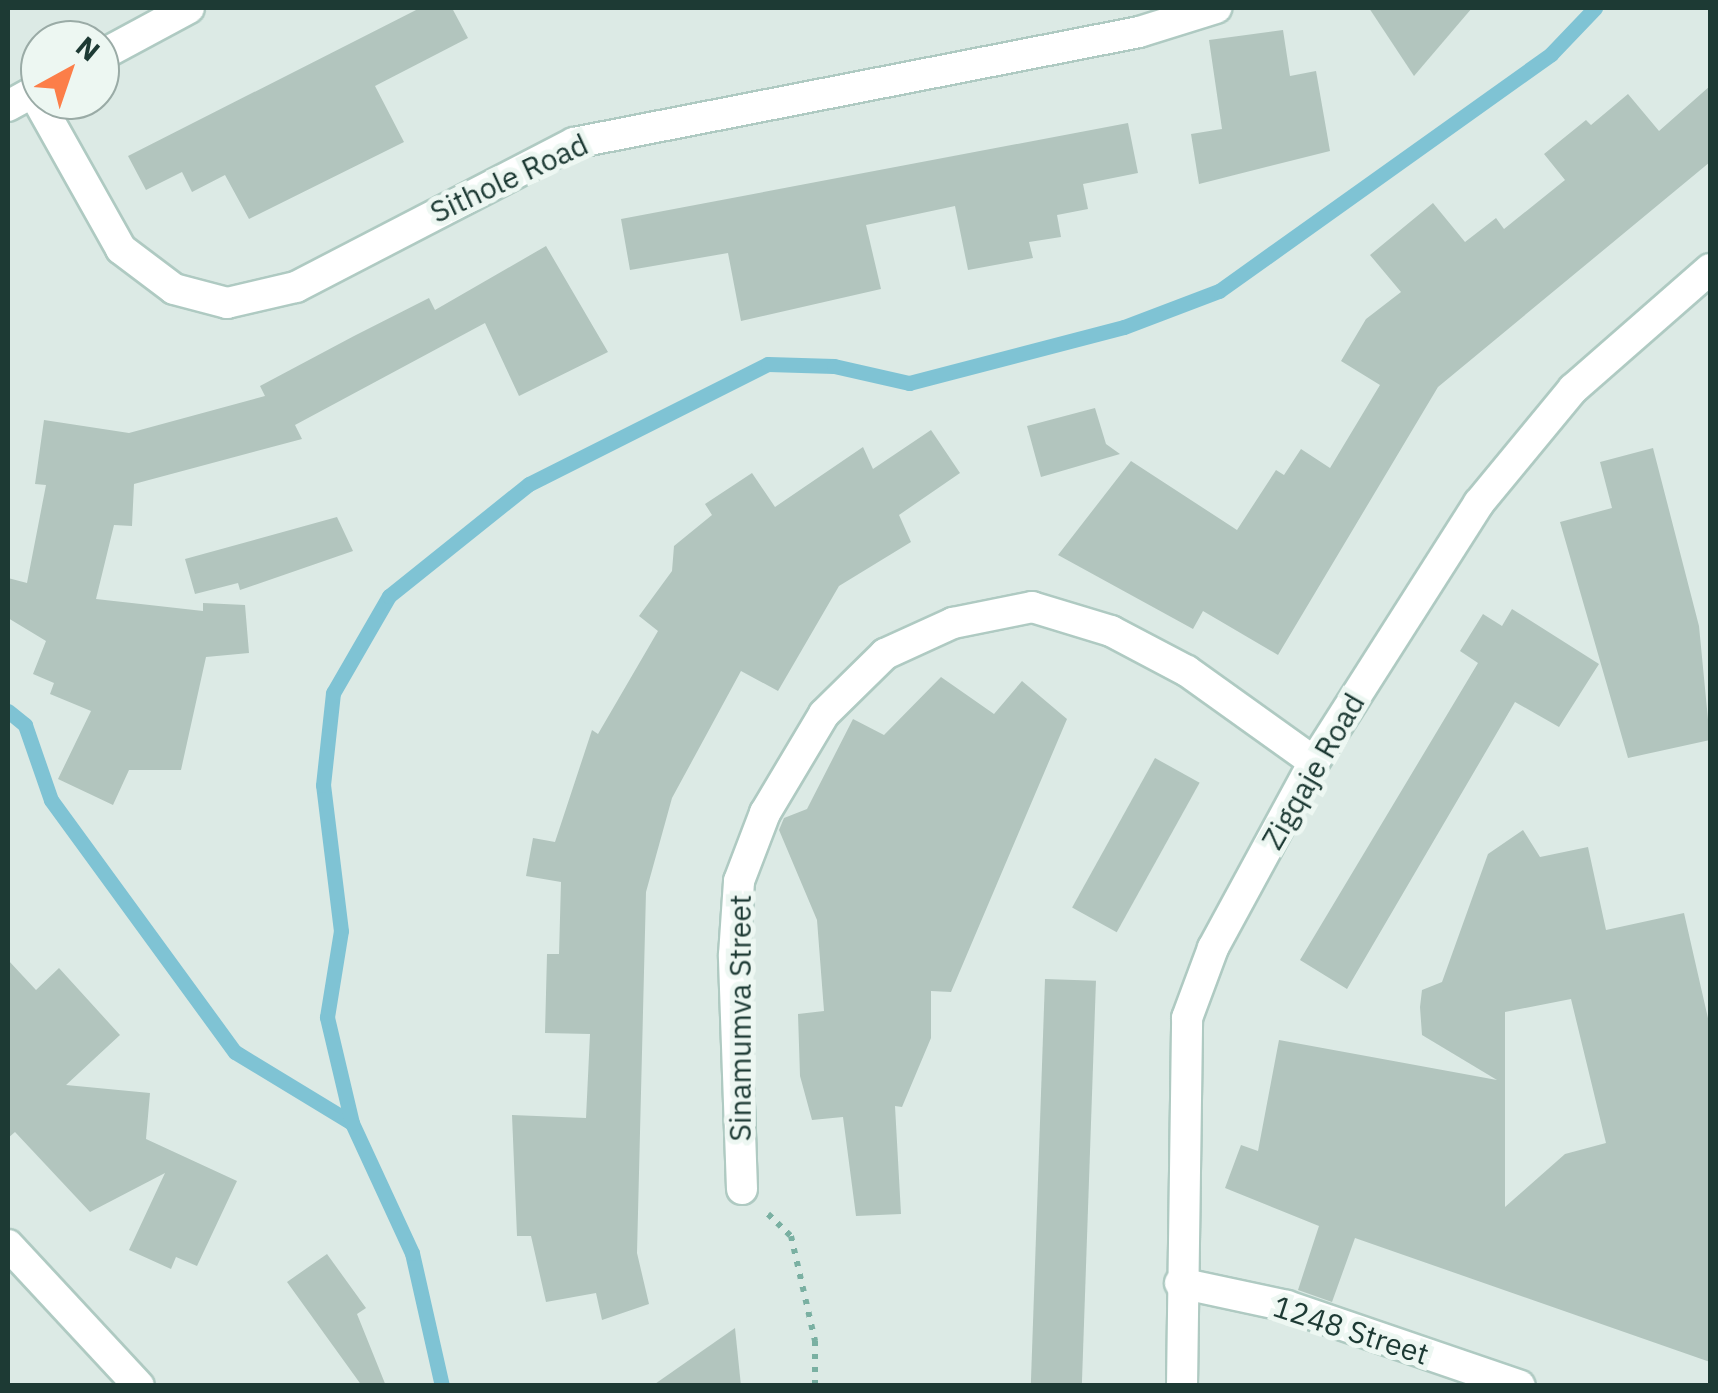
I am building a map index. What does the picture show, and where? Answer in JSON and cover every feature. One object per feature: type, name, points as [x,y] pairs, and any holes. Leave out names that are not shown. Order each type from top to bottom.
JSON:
[{"type":"street","points":[[120,45],[189,8]]},
{"type":"street","name":"Sithole Road","points":[[42,120],[122,250],[174,289],[228,303],[296,288],[574,143],[1140,32],[1216,8]]},
{"type":"street","points":[[1707,272],[1710,306]]},
{"type":"street","name":"Zigqaje Road","points":[[1182,1386],[1180,1284],[1186,1018],[1213,948],[1314,762],[1530,434],[1707,272]]},
{"type":"street","name":"Sinamumva Street","points":[[742,1189],[734,955],[740,882],[764,812],[824,714],[885,654],[953,622],[1032,607],[1111,631],[1187,671],[1314,762]]},
{"type":"street","points":[[8,1245],[140,1386]]},
{"type":"street","name":"1248 Street","points":[[1180,1284],[1287,1306],[1520,1386]]},
{"type":"path","points":[[742,1189],[790,1236],[814,1341],[815,1386]]},
{"type":"building","points":[[420,8],[452,8],[468,38],[375,86],[404,142],[249,219],[225,175],[192,192],[182,172],[146,190],[128,156]]},
{"type":"building","points":[[1369,8],[1472,8],[1414,76]]},
{"type":"building","points":[[1283,30],[1290,76],[1316,71],[1330,151],[1199,184],[1191,134],[1222,129],[1209,40]]},
{"type":"building","points":[[1710,86],[1710,162],[1438,387],[1278,655],[1203,611],[1193,629],[1058,555],[1131,461],[1237,530],[1276,470],[1284,475],[1301,449],[1330,468],[1380,385],[1341,361],[1366,319],[1401,292],[1370,255],[1433,203],[1465,242],[1496,218],[1504,229],[1565,180],[1544,154],[1586,120],[1591,125],[1628,94],[1659,131]]},
{"type":"building","points":[[1128,123],[1138,173],[1083,184],[1088,209],[1057,215],[1061,237],[1029,242],[1033,258],[968,270],[955,206],[866,225],[881,289],[741,321],[728,253],[630,270],[621,219]]},
{"type":"building","points":[[546,246],[608,352],[519,396],[485,323],[295,425],[302,439],[134,484],[132,526],[114,525],[96,599],[203,611],[203,603],[245,605],[249,653],[206,657],[181,770],[129,770],[113,805],[58,779],[91,711],[50,694],[54,683],[33,674],[46,641],[8,618],[8,578],[27,583],[46,485],[35,484],[44,420],[129,433],[265,396],[260,386],[429,298],[435,310]]},
{"type":"building","points":[[1095,408],[1106,444],[1120,454],[1041,477],[1027,426]]},
{"type":"building","points":[[931,430],[960,473],[899,515],[911,542],[839,586],[778,691],[741,671],[672,798],[646,892],[637,1253],[649,1304],[602,1320],[596,1293],[546,1302],[531,1236],[517,1236],[512,1115],[586,1118],[590,1034],[545,1033],[547,954],[559,954],[561,882],[526,876],[533,838],[555,842],[592,730],[598,734],[658,631],[639,616],[672,571],[674,546],[712,515],[705,504],[752,473],[775,507],[863,447],[873,469]]},
{"type":"building","points":[[1653,448],[1699,626],[1710,740],[1628,758],[1560,522],[1612,508],[1600,462]]},
{"type":"building","points":[[337,517],[353,551],[240,590],[238,583],[195,594],[185,559]]},
{"type":"building","points":[[1512,609],[1599,664],[1559,727],[1515,702],[1347,989],[1300,960],[1478,663],[1460,651],[1483,614],[1502,626]]},
{"type":"building","points":[[941,677],[994,714],[1022,681],[1067,719],[951,992],[931,991],[931,1038],[902,1107],[895,1106],[901,1214],[856,1216],[843,1117],[812,1120],[800,1076],[798,1014],[824,1011],[817,920],[779,830],[784,818],[807,809],[853,719],[884,735]]},
{"type":"building","points":[[1155,758],[1200,783],[1117,932],[1072,908]]},
{"type":"building","points":[[1523,830],[1540,857],[1588,847],[1606,930],[1684,913],[1710,1027],[1710,1362],[1355,1238],[1332,1302],[1298,1290],[1319,1226],[1225,1188],[1241,1145],[1258,1151],[1279,1040],[1497,1080],[1422,1035],[1420,1007],[1422,990],[1442,982],[1488,854]],"holes":[[[1571,999],[1606,1143],[1565,1154],[1505,1207],[1505,1012]]]},
{"type":"building","points":[[8,960],[36,990],[59,968],[120,1035],[66,1085],[150,1093],[146,1139],[237,1181],[197,1266],[176,1257],[171,1269],[129,1250],[165,1173],[90,1212],[15,1132],[8,1138]]},
{"type":"building","points":[[1045,979],[1096,981],[1082,1386],[1031,1386]]},
{"type":"building","points":[[327,1254],[366,1308],[357,1314],[386,1386],[362,1386],[287,1282]]},
{"type":"building","points":[[735,1328],[741,1386],[652,1386]]},
{"type":"waterway","points":[[442,1386],[412,1253],[352,1123],[327,1017],[341,931],[323,785],[333,693],[389,596],[529,484],[768,364],[834,366],[909,383],[1124,327],[1219,291],[1551,54],[1595,8]]},
{"type":"waterway","points":[[8,711],[25,725],[51,800],[235,1052],[352,1123]]}]
